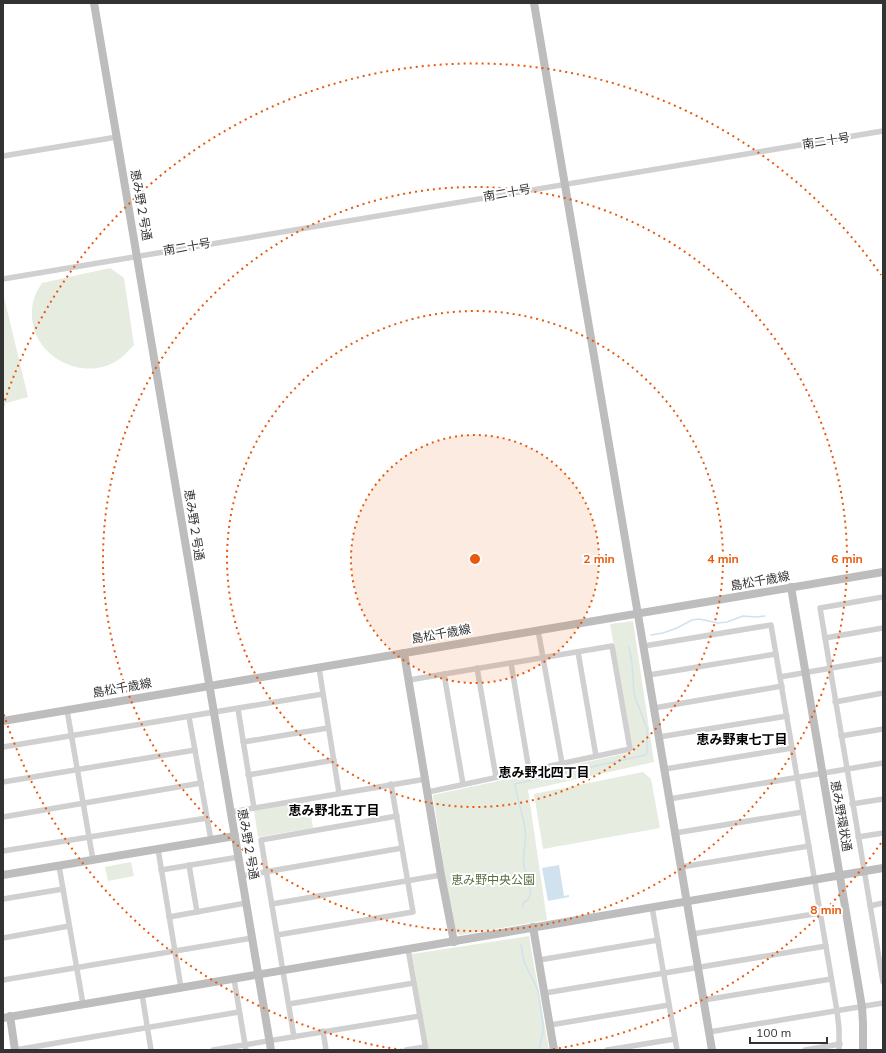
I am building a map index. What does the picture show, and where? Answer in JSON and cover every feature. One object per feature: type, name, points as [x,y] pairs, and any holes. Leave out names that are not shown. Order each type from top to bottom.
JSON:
[{"type":"street","name":"恵み野２号通","points":[[94,3],[113,137],[239,857],[271,1050]]},
{"type":"street","points":[[534,3],[712,1050]]},
{"type":"street","name":"南二十号","points":[[3,279],[883,131]]},
{"type":"street","points":[[3,156],[113,137]]},
{"type":"street","name":"島松千歳線","points":[[3,721],[883,572]]},
{"type":"street","name":"恵み野環状通","points":[[791,587],[862,1007],[863,1050]]},
{"type":"street","points":[[883,597],[820,608],[870,906],[880,947],[883,982]]},
{"type":"street","points":[[644,646],[771,625],[832,979],[839,1028],[839,1047],[805,1050]]},
{"type":"street","points":[[825,638],[883,628]]},
{"type":"street","points":[[538,630],[562,763]]},
{"type":"street","points":[[409,680],[612,646],[630,749],[428,792]]},
{"type":"street","points":[[578,652],[596,756]]},
{"type":"street","points":[[404,653],[441,875],[454,942]]},
{"type":"street","points":[[648,676],[776,654]]},
{"type":"street","points":[[780,676],[883,659]]},
{"type":"street","points":[[511,663],[529,770]]},
{"type":"street","points":[[319,668],[339,793]]},
{"type":"street","points":[[477,668],[496,777]]},
{"type":"street","points":[[444,674],[463,784]]},
{"type":"street","points":[[654,708],[782,686]]},
{"type":"street","points":[[3,748],[323,694]]},
{"type":"street","points":[[835,702],[883,694]]},
{"type":"street","points":[[238,709],[254,808]]},
{"type":"street","points":[[67,710],[93,860]]},
{"type":"street","points":[[659,737],[787,716]]},
{"type":"street","points":[[189,717],[211,840]]},
{"type":"street","points":[[243,742],[328,728]]},
{"type":"street","points":[[841,736],[883,729]]},
{"type":"street","points":[[665,770],[792,748]]},
{"type":"street","points":[[3,782],[195,750]]},
{"type":"street","points":[[248,775],[334,760]]},
{"type":"street","points":[[669,799],[883,763]]},
{"type":"street","points":[[231,812],[426,779]]},
{"type":"street","points":[[3,817],[200,783]]},
{"type":"street","points":[[277,936],[413,912],[391,784]]},
{"type":"street","points":[[852,804],[883,799]]},
{"type":"street","points":[[675,833],[803,812]]},
{"type":"street","points":[[294,1037],[261,840],[396,816]]},
{"type":"street","points":[[3,852],[207,818]]},
{"type":"street","points":[[858,837],[883,833]]},
{"type":"street","points":[[3,875],[235,836]]},
{"type":"street","points":[[681,867],[809,846]]},
{"type":"street","points":[[158,848],[181,988]]},
{"type":"street","points":[[242,876],[402,848]]},
{"type":"street","points":[[161,870],[239,857]]},
{"type":"street","points":[[189,865],[197,912]]},
{"type":"street","points":[[59,866],[83,1004]]},
{"type":"street","points":[[239,1012],[15,1050],[6,1017],[883,868]]},
{"type":"street","points":[[272,904],[441,875]]},
{"type":"street","points":[[3,899],[63,889]]},
{"type":"street","points":[[169,917],[246,903]]},
{"type":"street","points":[[870,906],[883,904]]},
{"type":"street","points":[[652,907],[677,1050]]},
{"type":"street","points":[[692,934],[820,913]]},
{"type":"street","points":[[3,938],[69,926]]},
{"type":"street","points":[[533,927],[554,1050]]},
{"type":"street","points":[[3,980],[252,938]]},
{"type":"street","points":[[539,960],[658,940]]},
{"type":"street","points":[[545,993],[697,966],[826,946]]},
{"type":"street","points":[[406,1050],[425,1048],[408,949]]},
{"type":"street","points":[[234,979],[246,1047]]},
{"type":"street","points":[[704,1000],[832,979]]},
{"type":"street","points":[[289,1004],[414,983]]},
{"type":"street","points":[[142,994],[151,1050]]},
{"type":"street","points":[[709,1032],[883,1003]]},
{"type":"street","points":[[550,1025],[668,1005]]},
{"type":"street","points":[[213,1050],[246,1047],[270,1040],[420,1016]]},
{"type":"street","points":[[323,1032],[326,1050]]},
{"type":"street","points":[[608,1050],[675,1039]]},
{"type":"green space","points":[[110,268],[124,278],[134,345],[113,363],[99,368],[71,366],[58,360],[47,351],[39,340],[33,327],[32,308],[38,290],[42,283]]},
{"type":"green space","points":[[3,297],[28,397],[3,404]]},
{"type":"green space","name":"恵み野中央公園","points":[[633,621],[654,762],[528,790],[547,920],[460,935],[453,929],[433,795],[633,752],[610,624]]},
{"type":"green space","points":[[643,772],[651,779],[660,828],[543,849],[534,794]]},
{"type":"green space","points":[[309,802],[313,828],[258,837],[254,811]]},
{"type":"green space","points":[[131,862],[134,876],[108,881],[105,867]]},
{"type":"green space","points":[[529,936],[549,1050],[428,1050],[412,954]]},
{"type":"water","points":[[559,865],[564,896],[569,895],[569,897],[548,901],[542,868]]},
{"type":"waterway","points":[[651,635],[677,628],[692,620],[699,619],[718,623],[727,622],[743,616],[765,616]]},
{"type":"waterway","points":[[523,906],[523,903],[530,896],[530,886],[524,866],[525,829],[515,784],[645,755],[647,753],[647,729],[634,694],[632,663],[629,647]]},
{"type":"waterway","points":[[521,945],[524,962],[538,990],[543,1025],[539,1050]]},
{"type":"district","name":"恵み野東七丁目","points":[[742,739]]},
{"type":"district","name":"恵み野北四丁目","points":[[544,772]]},
{"type":"district","name":"恵み野北五丁目","points":[[334,810]]}]
